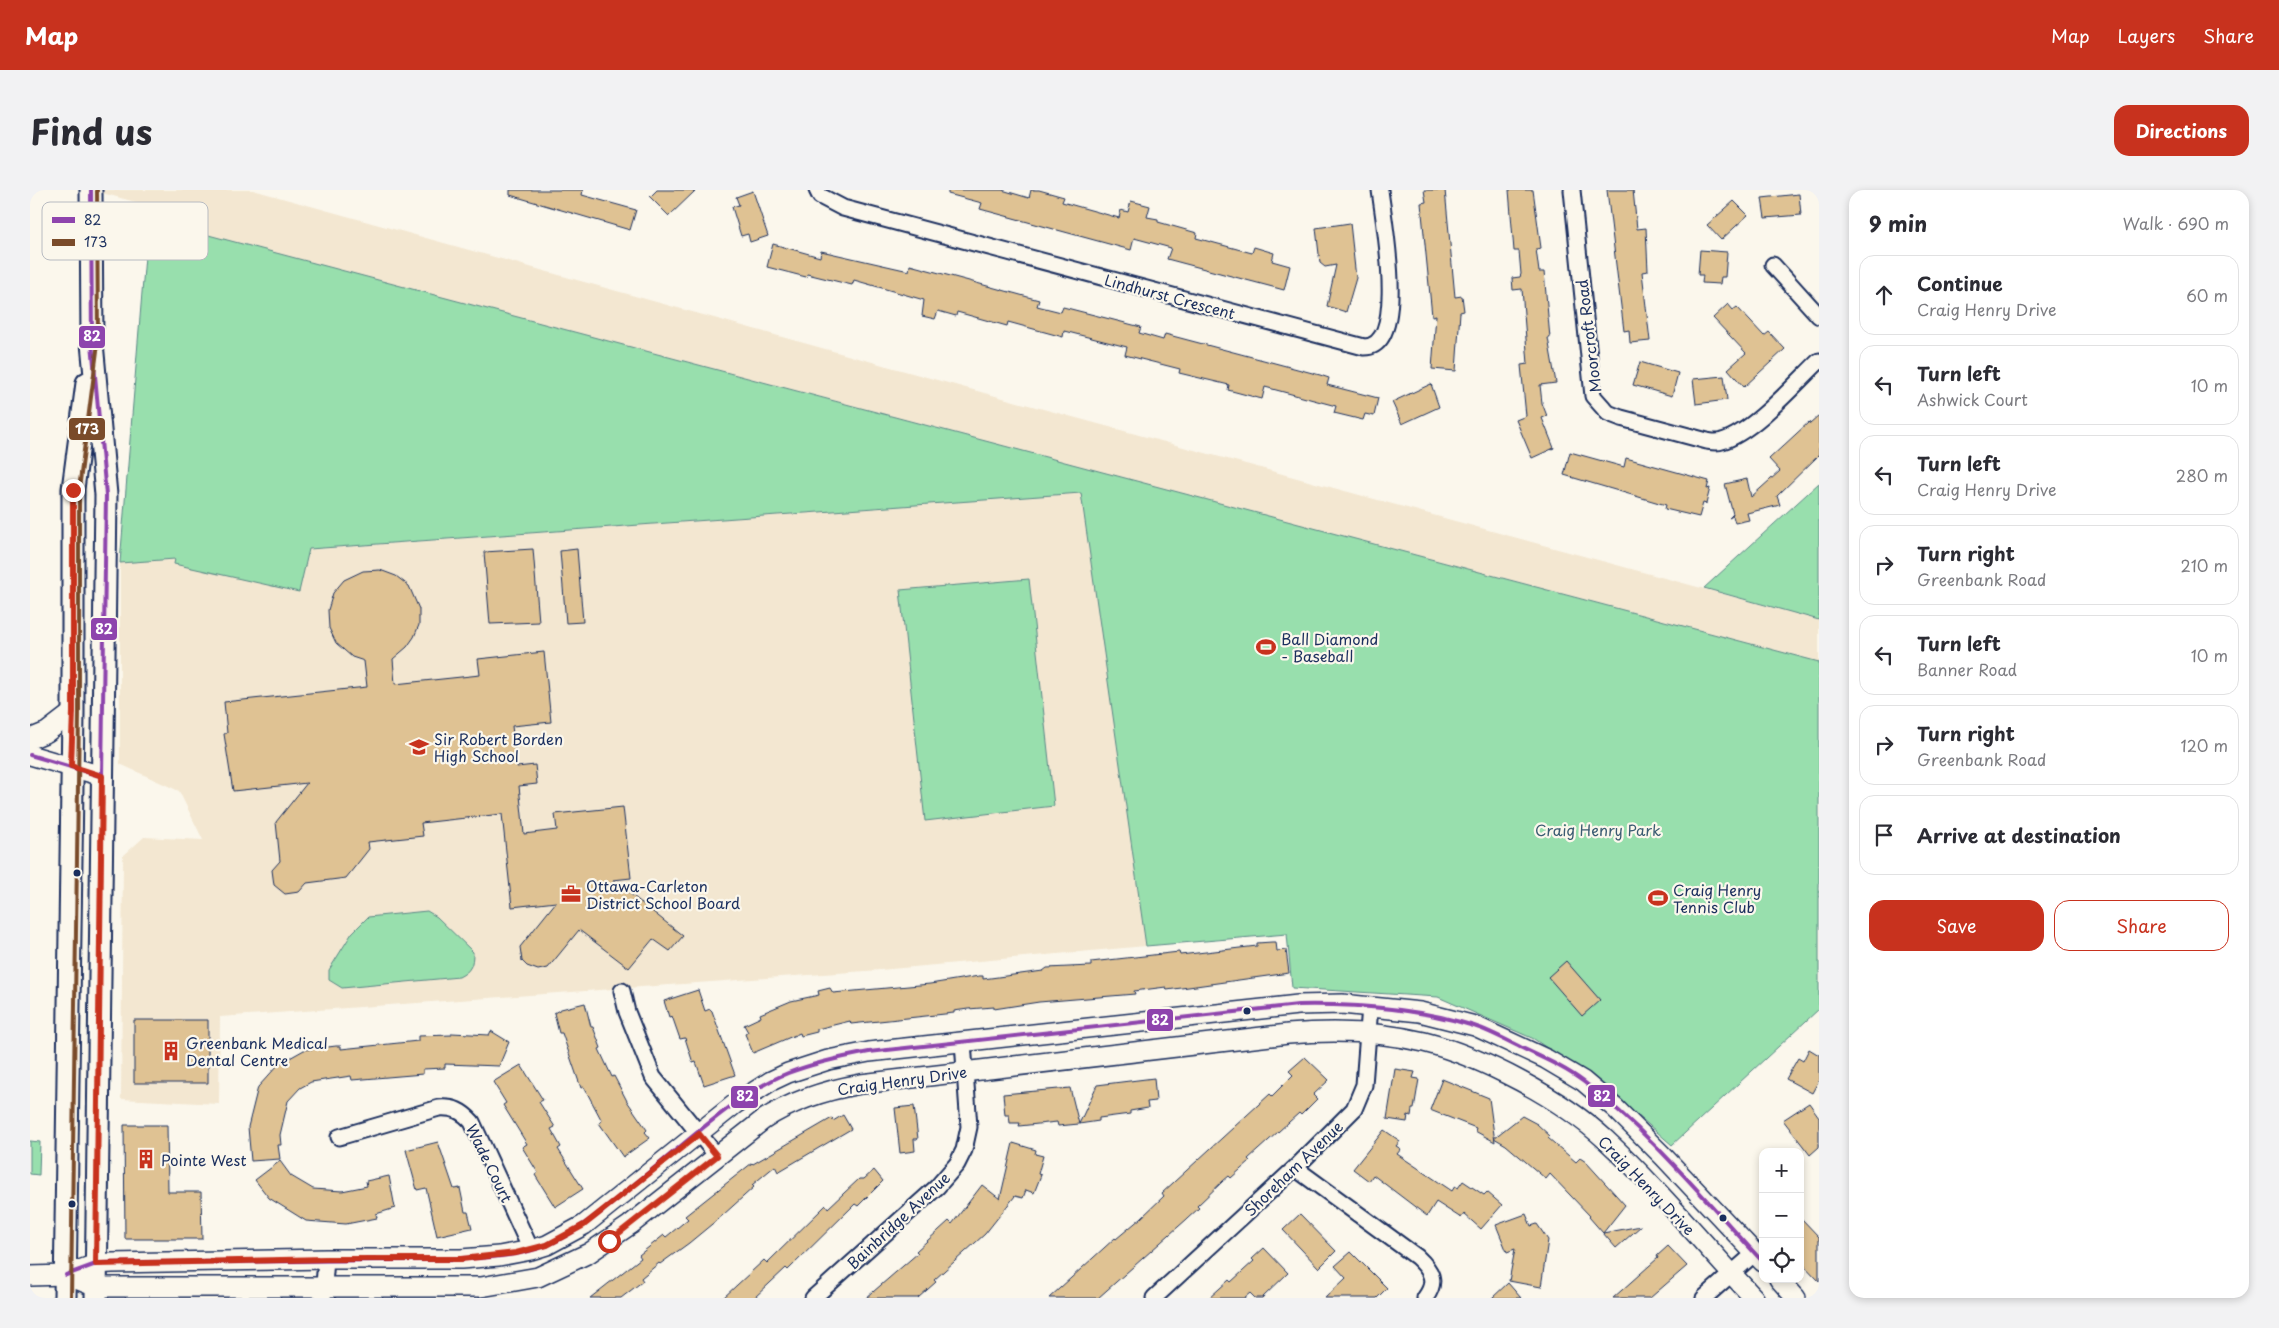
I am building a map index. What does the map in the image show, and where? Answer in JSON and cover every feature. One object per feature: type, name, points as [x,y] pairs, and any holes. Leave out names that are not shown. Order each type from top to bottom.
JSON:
[{"type":"main road","points":[[91,260],[92,343],[106,495],[96,1293]]},
{"type":"main road","points":[[65,1298],[73,712],[73,490],[92,343]]},
{"type":"street","name":"Lindhurst Crescent","points":[[817,190],[820,196],[843,208],[1364,347],[1375,344],[1380,338],[1389,314],[1392,296],[1380,190]]},
{"type":"street","name":"Moorcroft Road","points":[[1572,190],[1593,396],[1608,413],[1716,443],[1724,441],[1752,423],[1819,361]]},
{"type":"street","points":[[1773,266],[1819,316]]},
{"type":"street","points":[[30,739],[47,732],[73,712]]},
{"type":"street","points":[[30,755],[102,776]]},
{"type":"street","points":[[622,991],[627,1012],[653,1076],[717,1156]]},
{"type":"street","name":"Craig Henry Drive","points":[[66,1275],[96,1264],[326,1259],[479,1259],[531,1250],[547,1245],[584,1225],[752,1092],[794,1070],[862,1053],[1321,1003],[1420,1012],[1475,1026],[1546,1060],[1583,1081],[1615,1108],[1664,1156],[1759,1258]]},
{"type":"street","name":"Shoreham Avenue","points":[[1154,1298],[1295,1168],[1354,1109],[1364,1085],[1370,1006]]},
{"type":"street","name":"Craig Henry Drive","points":[[66,1275],[96,1293],[323,1293],[481,1287],[538,1277],[571,1263],[609,1241],[780,1109],[818,1093],[860,1084],[965,1071],[1288,1034],[1338,1031],[1369,1033],[1424,1042],[1462,1055],[1533,1088],[1605,1139],[1649,1183],[1754,1298]]},
{"type":"street","name":"Bainbridge Avenue","points":[[813,1298],[937,1187],[957,1164],[964,1150],[969,1127],[963,1042]]},
{"type":"street","name":"Wade Court","points":[[339,1137],[439,1108],[451,1107],[460,1111],[472,1122],[531,1250]]},
{"type":"street","points":[[1295,1168],[1417,1257],[1430,1270],[1432,1280],[1430,1290],[1424,1298]]},
{"type":"street","points":[[1704,1298],[1730,1273],[1759,1258]]},
{"type":"street","points":[[323,1293],[326,1259]]},
{"type":"street","points":[[30,1276],[66,1275]]},
{"type":"street","points":[[1783,1283],[1796,1298]]},
{"type":"shaded area","points":[[91,190],[253,190],[966,388],[1819,620],[1819,662],[208,235],[208,202],[135,202]]},
{"type":"shaded area","name":"Sir Robert Borden High School","points":[[1082,493],[1122,765],[1146,946],[880,970],[220,1017],[219,1104],[121,1099],[123,856],[144,837],[203,840],[179,791],[120,764],[120,563]]},
{"type":"green space","name":"Craig Henry Park","points":[[208,235],[1819,662],[1819,1009],[1672,1145],[1613,1094],[1534,1039],[1438,997],[1292,988],[1287,934],[1146,946],[1081,493],[309,549],[299,592],[174,564],[175,559],[120,563],[145,260],[208,260]]},
{"type":"green space","points":[[1819,483],[1819,620],[1704,588]]},
{"type":"green space","points":[[1029,579],[1054,806],[925,821],[900,590]]},
{"type":"green space","points":[[427,911],[437,917],[473,952],[470,967],[463,975],[459,977],[342,988],[329,980],[329,970],[352,933],[368,917]]},
{"type":"green space","points":[[30,1141],[40,1142],[39,1175],[30,1174]]},
{"type":"building","points":[[510,190],[583,190],[582,195],[636,210],[630,230],[510,195]]},
{"type":"building","points":[[657,190],[696,190],[669,216],[650,197]]},
{"type":"building","points":[[948,190],[1002,190],[1029,198],[1031,190],[1039,190],[1064,197],[1062,202],[1119,218],[1121,210],[1128,212],[1131,201],[1150,206],[1147,217],[1197,233],[1196,238],[1252,253],[1254,247],[1274,253],[1272,261],[1290,266],[1284,290],[1167,259],[1171,248],[1134,238],[1131,250],[980,209],[982,203],[948,194]]},
{"type":"building","points":[[1424,190],[1445,190],[1455,297],[1462,296],[1464,311],[1460,312],[1456,371],[1432,369],[1436,315],[1432,316],[1421,203],[1426,202]]},
{"type":"building","points":[[1509,190],[1533,190],[1541,248],[1536,249],[1539,272],[1544,272],[1550,338],[1548,338],[1556,383],[1540,385],[1542,403],[1547,416],[1542,418],[1554,448],[1532,458],[1516,420],[1526,416],[1521,365],[1528,364],[1522,289],[1513,290],[1512,278],[1520,277],[1521,274],[1519,251],[1514,251]]},
{"type":"building","points":[[1607,190],[1633,190],[1637,229],[1646,228],[1648,271],[1642,272],[1650,341],[1630,343],[1629,330],[1624,331]]},
{"type":"building","points":[[753,191],[768,236],[750,242],[748,234],[741,236],[732,207],[739,205],[736,197]]},
{"type":"building","points":[[1799,194],[1801,215],[1765,218],[1762,198]]},
{"type":"building","points":[[1734,201],[1748,215],[1721,240],[1707,225]]},
{"type":"building","points":[[1350,223],[1356,278],[1346,312],[1327,306],[1336,265],[1325,267],[1320,263],[1316,228]]},
{"type":"building","points":[[773,244],[820,257],[821,251],[909,271],[910,265],[1039,300],[1037,306],[1061,312],[1063,307],[1141,327],[1139,333],[1163,340],[1165,334],[1320,375],[1329,378],[1327,385],[1378,398],[1374,416],[1365,414],[1363,420],[1334,413],[1336,406],[1265,387],[1262,399],[1228,390],[1229,385],[1179,373],[1180,369],[1125,355],[1127,347],[1064,331],[1063,337],[1008,322],[1007,326],[957,312],[956,316],[938,311],[935,319],[922,316],[924,300],[854,280],[852,285],[807,274],[806,277],[767,267]]},
{"type":"building","points":[[1700,250],[1727,252],[1725,277],[1721,277],[1720,284],[1702,283],[1703,275],[1698,275]]},
{"type":"building","points":[[1728,304],[1733,310],[1737,307],[1764,336],[1769,332],[1785,349],[1744,387],[1728,369],[1746,353],[1713,318]]},
{"type":"building","points":[[1640,362],[1678,373],[1672,396],[1633,385]]},
{"type":"building","points":[[1724,376],[1727,400],[1696,404],[1693,379]]},
{"type":"building","points":[[1431,384],[1439,407],[1402,424],[1392,402]]},
{"type":"building","points":[[1819,416],[1819,455],[1777,496],[1780,505],[1747,513],[1749,520],[1735,523],[1733,516],[1729,518],[1733,514],[1725,484],[1747,479],[1751,497],[1780,471],[1769,459],[1809,422],[1810,424]]},
{"type":"building","points":[[1570,452],[1624,467],[1626,458],[1709,481],[1707,489],[1710,488],[1706,504],[1703,503],[1699,517],[1665,509],[1666,505],[1564,475]]},
{"type":"building","points":[[533,549],[539,622],[490,624],[484,552]]},
{"type":"building","points":[[577,549],[583,622],[566,623],[560,551]]},
{"type":"building","name":"Sir Robert Borden High School","points":[[380,570],[396,576],[409,586],[419,609],[419,625],[414,637],[407,647],[393,659],[395,684],[480,675],[478,659],[544,652],[551,722],[512,726],[517,767],[535,765],[537,784],[519,786],[524,834],[557,830],[555,814],[623,807],[631,878],[613,880],[683,936],[670,951],[653,939],[629,968],[579,930],[548,968],[538,970],[527,966],[522,961],[520,947],[556,902],[512,907],[502,814],[421,823],[423,836],[368,842],[369,849],[346,878],[307,883],[299,892],[285,894],[274,885],[272,870],[280,861],[276,822],[307,783],[233,791],[224,734],[227,733],[224,702],[367,687],[364,661],[352,657],[336,643],[329,628],[328,610],[333,593],[344,580],[363,571]]},
{"type":"building","points":[[1276,942],[1277,951],[1286,950],[1289,973],[1167,990],[1166,987],[1134,991],[1135,994],[1039,1002],[994,1009],[994,1007],[968,1009],[954,1011],[954,1013],[851,1024],[850,1021],[817,1029],[817,1032],[801,1036],[800,1033],[753,1053],[745,1034],[748,1032],[744,1025],[761,1017],[760,1014],[791,1001],[819,995],[818,991],[830,988],[833,993],[930,984],[979,976],[983,976],[983,979],[1043,971],[1047,968],[1091,966],[1091,962],[1179,952],[1180,955],[1257,946],[1257,943]]},
{"type":"building","points":[[1566,961],[1600,1000],[1582,1016],[1548,977]]},
{"type":"building","points":[[698,990],[705,1011],[710,1009],[712,1011],[735,1075],[704,1085],[696,1062],[693,1063],[685,1038],[680,1039],[672,1016],[669,1017],[664,1001]]},
{"type":"building","points":[[585,1003],[591,1027],[593,1027],[601,1048],[599,1049],[612,1077],[614,1076],[650,1138],[623,1157],[599,1123],[602,1121],[584,1087],[581,1088],[562,1033],[559,1033],[554,1013],[561,1009]]},
{"type":"building","name":"Greenbank Medical Dental Centre","points":[[134,1020],[208,1020],[208,1083],[134,1083]]},
{"type":"building","points":[[491,1031],[509,1042],[499,1066],[445,1064],[445,1068],[423,1069],[423,1074],[352,1080],[351,1076],[311,1082],[300,1088],[288,1101],[280,1135],[281,1145],[278,1145],[280,1159],[251,1161],[248,1127],[258,1087],[279,1064],[304,1050],[336,1046],[341,1046],[341,1049],[418,1041],[418,1036],[452,1035],[452,1033],[489,1035]]},
{"type":"building","points":[[1809,1049],[1819,1055],[1819,1080],[1812,1093],[1786,1079],[1798,1058],[1803,1061]]},
{"type":"building","points":[[1305,1057],[1329,1080],[1313,1095],[1317,1099],[1301,1115],[1299,1113],[1248,1159],[1250,1161],[1231,1178],[1229,1176],[1223,1181],[1197,1206],[1199,1208],[1098,1298],[1049,1298],[1115,1238],[1141,1218],[1164,1196],[1162,1193],[1270,1094],[1272,1096],[1293,1075],[1289,1071]]},
{"type":"building","points":[[521,1065],[543,1100],[539,1102],[555,1127],[551,1129],[561,1147],[558,1149],[583,1189],[555,1207],[535,1175],[538,1173],[522,1147],[527,1144],[503,1105],[506,1103],[493,1082]]},
{"type":"building","points":[[1395,1069],[1415,1072],[1413,1078],[1419,1079],[1414,1109],[1412,1109],[1411,1116],[1408,1115],[1407,1122],[1387,1119]]},
{"type":"building","points":[[1154,1078],[1156,1101],[1147,1102],[1148,1108],[1130,1111],[1130,1114],[1099,1118],[1099,1121],[1079,1124],[1097,1085]]},
{"type":"building","points":[[1442,1079],[1489,1098],[1495,1142],[1475,1131],[1476,1128],[1430,1110]]},
{"type":"building","points":[[1070,1088],[1079,1124],[1058,1126],[1057,1122],[1019,1126],[1020,1123],[1010,1123],[1009,1115],[1005,1115],[1003,1094]]},
{"type":"building","points":[[1809,1103],[1819,1117],[1819,1147],[1810,1155],[1783,1120]]},
{"type":"building","points":[[914,1106],[918,1139],[914,1139],[915,1151],[900,1153],[895,1108]]},
{"type":"building","points":[[843,1115],[851,1129],[778,1172],[775,1166],[752,1185],[754,1187],[723,1215],[689,1243],[659,1263],[641,1278],[643,1281],[621,1298],[590,1298],[641,1258],[639,1255],[688,1219],[685,1216],[752,1163],[832,1118],[833,1121]]},
{"type":"building","points":[[1522,1116],[1537,1124],[1550,1136],[1548,1138],[1576,1162],[1580,1158],[1586,1162],[1625,1205],[1603,1233],[1590,1216],[1550,1174],[1546,1179],[1506,1145],[1494,1138]]},
{"type":"building","name":"Pointe West","points":[[124,1125],[167,1125],[168,1192],[201,1192],[202,1239],[125,1239]]},
{"type":"building","points":[[1384,1130],[1400,1141],[1396,1146],[1401,1149],[1397,1154],[1452,1191],[1455,1186],[1458,1188],[1463,1181],[1484,1195],[1487,1192],[1502,1205],[1481,1229],[1464,1214],[1461,1218],[1436,1202],[1427,1216],[1373,1175],[1369,1181],[1353,1169]]},
{"type":"building","points":[[438,1142],[454,1189],[460,1188],[465,1212],[468,1212],[472,1228],[437,1236],[426,1188],[417,1190],[406,1150]]},
{"type":"building","points":[[1013,1143],[1036,1150],[1035,1154],[1043,1156],[1038,1174],[1041,1175],[1034,1193],[1026,1190],[1023,1198],[1015,1196],[985,1234],[934,1280],[936,1282],[918,1298],[866,1298],[918,1253],[916,1251],[949,1221],[952,1224],[982,1185],[1000,1199]]},
{"type":"building","points":[[280,1161],[291,1176],[313,1189],[342,1191],[367,1186],[366,1181],[389,1176],[395,1208],[376,1214],[377,1218],[346,1224],[306,1221],[269,1198],[255,1180]]},
{"type":"building","points":[[874,1170],[883,1181],[858,1206],[855,1204],[788,1270],[786,1268],[754,1298],[723,1298],[764,1260],[767,1263],[826,1205],[828,1208],[859,1179],[864,1179]]},
{"type":"building","points":[[1300,1214],[1336,1251],[1319,1268],[1283,1230]]},
{"type":"building","points":[[1526,1214],[1531,1226],[1537,1224],[1548,1240],[1541,1287],[1509,1281],[1515,1249],[1507,1252],[1496,1225]]},
{"type":"building","points":[[1804,1221],[1819,1237],[1819,1281],[1804,1265]]},
{"type":"building","points":[[1641,1226],[1616,1248],[1603,1233]]},
{"type":"building","points":[[1668,1246],[1687,1266],[1650,1298],[1613,1298],[1658,1258],[1657,1256]]},
{"type":"building","points":[[1264,1248],[1288,1273],[1262,1298],[1255,1298],[1250,1293],[1244,1298],[1209,1298],[1229,1280],[1231,1282],[1254,1261],[1252,1259]]},
{"type":"building","points":[[1351,1252],[1387,1288],[1377,1298],[1325,1298],[1346,1278],[1335,1266]]},
{"type":"building","points":[[1508,1283],[1521,1298],[1492,1298]]},
{"type":"transit line","name":"82","points":[[91,190],[91,202]]},
{"type":"transit line","name":"173","points":[[97,190],[97,202]]},
{"type":"transit line","name":"82","points":[[91,260],[92,343],[106,495],[102,776]]},
{"type":"transit line","name":"173","points":[[71,1298],[79,712],[79,489],[98,343],[97,260]]},
{"type":"transit line","name":"82","points":[[30,755],[102,776]]},
{"type":"transit line","name":"82","points":[[66,1275],[96,1264],[112,1263],[461,1259],[527,1252],[547,1245],[571,1233],[593,1218],[708,1123],[749,1094],[769,1082],[808,1066],[869,1052],[1298,1005],[1365,1006],[1431,1015],[1486,1030],[1546,1059],[1584,1082],[1632,1123],[1677,1168],[1759,1258]]},
{"type":"place","name":"Ball Diamond - Baseball","points":[[1266,647]]},
{"type":"place","name":"Sir Robert Borden High School","points":[[419,747]]},
{"type":"place","name":"Ottawa-Carleton District School Board","points":[[571,894]]},
{"type":"place","name":"Craig Henry Tennis Club","points":[[1658,898]]},
{"type":"place","name":"Greenbank Medical Dental Centre","points":[[171,1051]]},
{"type":"place","name":"Pointe West","points":[[146,1159]]},
{"type":"route","points":[[73,490],[73,712],[71,766],[102,776],[96,1264],[185,1260],[479,1259],[531,1250],[547,1245],[584,1225],[699,1134],[717,1156],[609,1241]]}]
